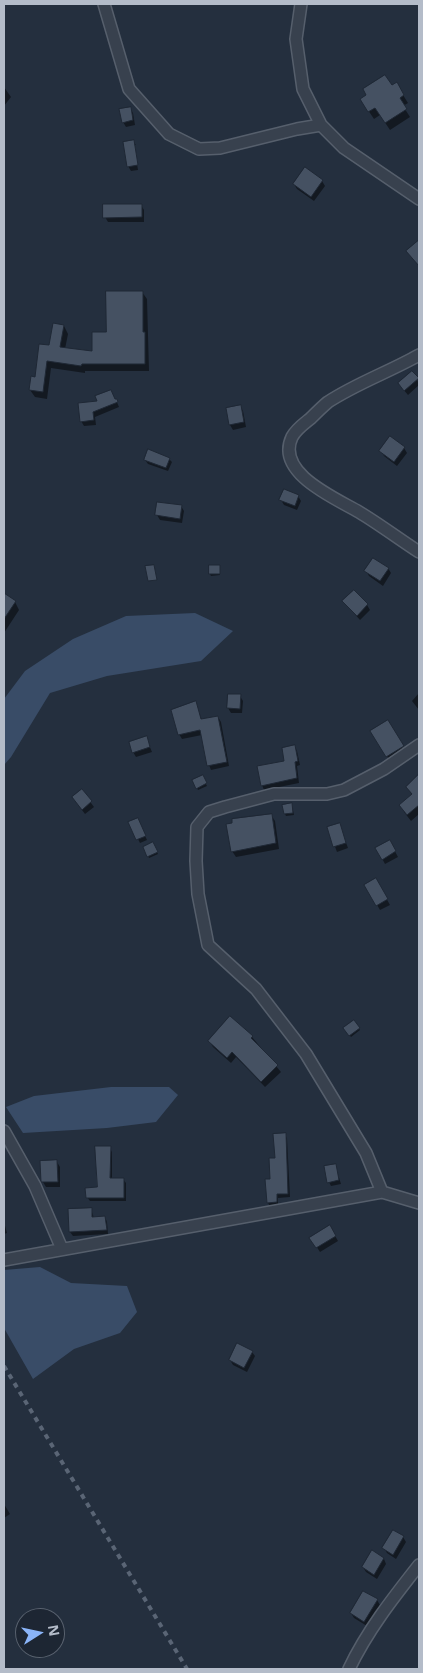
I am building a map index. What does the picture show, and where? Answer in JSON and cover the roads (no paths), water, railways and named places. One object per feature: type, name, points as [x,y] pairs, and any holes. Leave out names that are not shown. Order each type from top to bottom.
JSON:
[{"type":"street","points":[[104,4],[129,89],[169,134],[199,149],[220,148],[321,125]]},
{"type":"street","points":[[301,4],[296,39],[303,89],[321,125],[344,148],[419,199]]},
{"type":"street","points":[[419,355],[361,382],[326,403],[298,429],[292,437],[290,448],[291,460],[298,473],[318,489],[362,514],[419,552]]},
{"type":"street","points":[[382,1192],[366,1153],[306,1054],[256,989],[208,945],[198,894],[196,861],[197,827],[209,812],[274,794],[327,794],[344,790],[384,769],[419,745]]},
{"type":"street","points":[[4,1131],[35,1186],[62,1248]]},
{"type":"street","points":[[4,1260],[62,1248],[382,1192],[419,1204]]},
{"type":"street","points":[[349,1669],[356,1654],[383,1612],[419,1565]]},
{"type":"water","points":[[195,613],[233,631],[201,661],[107,676],[50,693],[11,757],[4,765],[4,699],[25,671],[73,639],[126,616]]},
{"type":"water","points":[[111,1087],[169,1087],[178,1095],[156,1122],[107,1128],[23,1133],[6,1107],[34,1096]]},
{"type":"water","points":[[40,1267],[71,1283],[127,1286],[137,1312],[120,1333],[74,1349],[33,1379],[4,1328],[4,1270]]},
{"type":"railway","points":[[4,1366],[187,1669]]}]
